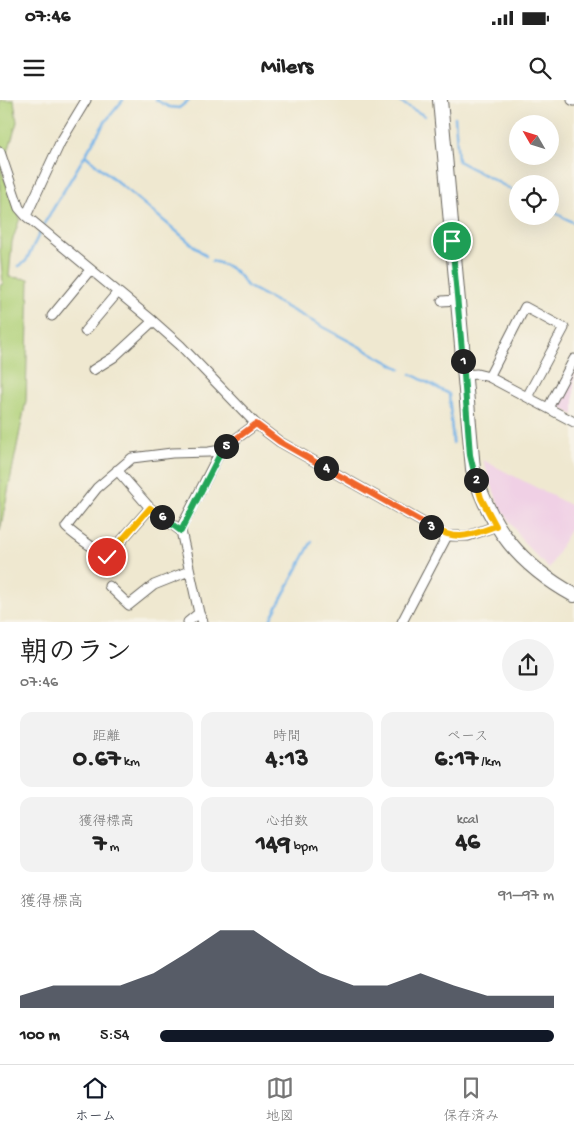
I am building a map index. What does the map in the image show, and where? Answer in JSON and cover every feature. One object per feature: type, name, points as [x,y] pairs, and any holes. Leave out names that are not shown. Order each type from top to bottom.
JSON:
[{"type":"main road","points":[[440,100],[472,470],[481,498],[496,526],[519,555],[537,570],[574,595]]},
{"type":"street","points":[[26,216],[60,143],[86,100]]},
{"type":"street","points":[[0,152],[19,208],[26,216],[180,345],[256,424],[280,442],[447,536],[468,536],[496,526]]},
{"type":"street","points":[[52,316],[90,270]]},
{"type":"street","points":[[86,332],[118,292]]},
{"type":"street","points":[[442,301],[457,300]]},
{"type":"street","points":[[489,377],[525,307],[564,328],[527,397]]},
{"type":"street","points":[[93,370],[114,357],[153,321]]},
{"type":"street","points":[[548,408],[574,359]]},
{"type":"street","points":[[464,375],[478,374],[489,377],[574,422]]},
{"type":"street","points":[[188,622],[200,617],[181,531],[222,450],[256,424]]},
{"type":"street","points":[[150,508],[107,557],[88,543],[80,541],[66,527],[97,488],[132,458],[172,452],[222,450]]},
{"type":"street","points":[[118,470],[150,508],[181,531]]},
{"type":"street","points":[[402,622],[447,536]]},
{"type":"street","points":[[109,586],[129,605],[154,585],[189,571]]},
{"type":"shaded area","points":[[574,364],[574,415],[553,404]]},
{"type":"shaded area","points":[[483,460],[574,507],[574,522],[549,569],[523,542],[498,503]]},
{"type":"green space","points":[[0,100],[14,100],[17,122],[2,172],[20,218],[12,242],[9,277],[29,279],[26,401],[0,531],[0,285],[3,284],[0,252]]},
{"type":"waterway","points":[[19,266],[26,261],[44,224],[105,122],[123,100]]},
{"type":"waterway","points":[[156,100],[169,107],[179,108],[189,100]]},
{"type":"waterway","points":[[396,100],[425,116]]},
{"type":"waterway","points":[[455,117],[458,161],[509,188]]},
{"type":"waterway","points":[[85,155],[206,256]]},
{"type":"waterway","points":[[559,215],[574,223]]},
{"type":"waterway","points":[[212,261],[224,264],[232,269],[247,286],[401,369]]},
{"type":"waterway","points":[[411,374],[449,394],[453,443]]},
{"type":"waterway","points":[[269,622],[312,541]]},
{"type":"route","points":[[107,557],[150,508],[181,531],[222,450],[256,424],[280,442],[447,536],[456,538],[468,536],[496,526],[481,498],[472,470],[452,241]]}]
